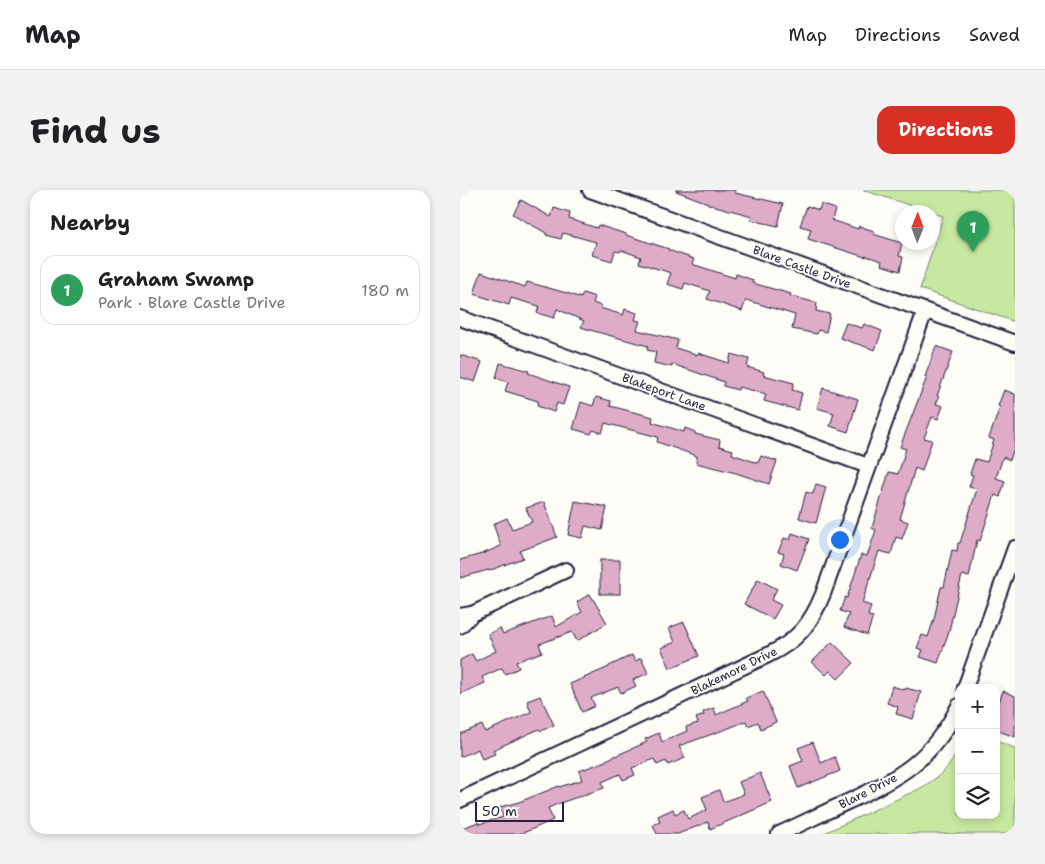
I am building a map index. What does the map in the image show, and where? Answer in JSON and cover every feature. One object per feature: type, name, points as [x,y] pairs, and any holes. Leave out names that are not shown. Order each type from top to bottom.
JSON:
[{"type":"street","name":"Blare Castle Drive","points":[[590,190],[1015,343]]},
{"type":"street","name":"Blakemore Drive","points":[[460,800],[768,655],[796,638],[818,605],[925,311]]},
{"type":"street","name":"Blakeport Lane","points":[[460,318],[868,466]]},
{"type":"street","points":[[966,684],[1015,548]]},
{"type":"street","points":[[460,626],[466,615],[566,570]]},
{"type":"street","name":"Blare Drive","points":[[779,834],[895,778],[937,742],[955,713]]},
{"type":"green space","points":[[863,190],[1015,190],[1015,322],[920,289],[932,250],[940,250],[940,226],[943,216],[940,215],[940,205],[909,205]]},
{"type":"green space","points":[[1000,742],[1015,748],[1015,834],[822,834],[919,789],[938,776],[955,756],[955,819],[1000,819]]},
{"type":"building","points":[[676,190],[735,190],[735,193],[783,204],[778,226],[751,220],[752,216],[708,204]]},
{"type":"building","points":[[521,200],[551,217],[554,208],[570,213],[569,219],[597,228],[598,225],[669,249],[694,259],[692,264],[735,278],[736,274],[753,280],[752,283],[817,303],[816,311],[830,314],[826,332],[818,330],[817,334],[792,329],[795,315],[746,300],[742,311],[707,299],[710,291],[685,283],[683,289],[667,284],[671,273],[639,263],[641,257],[621,250],[620,252],[615,251],[612,261],[592,255],[596,242],[563,233],[561,239],[546,235],[546,233],[513,214]]},
{"type":"building","points":[[821,204],[835,209],[832,220],[858,229],[859,226],[874,231],[873,234],[895,241],[895,250],[900,250],[899,256],[903,257],[900,271],[881,265],[882,261],[808,239],[811,229],[800,226],[807,206],[819,210]]},
{"type":"building","points":[[481,272],[525,287],[527,282],[581,298],[583,293],[595,297],[593,303],[601,306],[600,308],[623,315],[625,309],[637,313],[635,320],[640,321],[637,330],[678,340],[676,348],[697,355],[698,353],[729,363],[731,354],[749,359],[747,367],[764,372],[763,375],[794,383],[792,390],[802,393],[798,410],[764,401],[766,394],[739,387],[738,390],[723,386],[724,382],[672,364],[672,367],[654,363],[656,352],[647,350],[648,346],[581,327],[584,321],[557,309],[554,318],[537,313],[539,306],[511,298],[509,305],[474,294]]},
{"type":"building","points":[[846,323],[862,328],[864,324],[882,331],[875,350],[840,338]]},
{"type":"building","points":[[936,346],[953,352],[937,396],[939,397],[936,404],[943,406],[938,419],[932,417],[924,438],[932,440],[922,471],[915,468],[900,519],[908,522],[902,539],[896,537],[891,554],[879,551],[862,603],[871,606],[868,616],[873,617],[867,635],[844,627],[849,614],[840,611],[845,597],[847,598],[861,555],[867,556],[876,530],[872,528],[889,472],[898,474],[906,449],[900,447],[927,377],[925,377]]},
{"type":"building","points":[[460,355],[482,362],[475,382],[460,377]]},
{"type":"building","points":[[500,363],[529,371],[528,373],[569,387],[563,405],[557,403],[554,412],[537,406],[538,401],[505,391],[508,382],[496,378]]},
{"type":"building","points":[[823,388],[858,399],[848,432],[830,426],[834,413],[817,408]]},
{"type":"building","points":[[1004,390],[1015,394],[1015,445],[1010,460],[1003,457],[996,478],[1005,481],[1000,497],[995,495],[980,541],[977,540],[969,577],[962,575],[949,631],[938,663],[920,657],[923,650],[917,648],[922,635],[928,637],[941,587],[944,587],[952,550],[957,551],[958,543],[960,543],[977,489],[969,487],[973,475],[970,474],[975,459],[987,462],[994,440],[989,438]]},
{"type":"building","points":[[596,397],[611,401],[610,406],[653,417],[652,422],[684,432],[685,428],[695,432],[695,434],[720,440],[719,446],[733,450],[732,454],[758,463],[761,456],[777,461],[769,484],[696,463],[697,456],[657,442],[658,437],[605,423],[602,433],[593,430],[591,434],[573,429],[581,402],[593,406]]},
{"type":"building","points":[[816,484],[826,487],[816,523],[799,518],[806,492],[813,494]]},
{"type":"building","points":[[575,501],[607,507],[602,530],[585,526],[582,538],[568,535]]},
{"type":"building","points":[[544,502],[557,537],[520,551],[523,558],[488,571],[460,578],[460,560],[501,546],[493,524],[507,518],[512,529],[532,522],[526,508]]},
{"type":"building","points":[[792,533],[809,539],[797,570],[781,564],[784,554],[778,552],[784,538],[790,540]]},
{"type":"building","points":[[600,560],[620,560],[620,594],[600,594]]},
{"type":"building","points":[[758,579],[777,589],[771,600],[781,605],[773,619],[744,604]]},
{"type":"building","points":[[590,594],[607,623],[577,641],[572,632],[539,644],[542,652],[516,662],[519,668],[505,674],[502,668],[482,677],[485,683],[460,694],[460,660],[472,654],[476,661],[496,651],[488,634],[500,628],[503,634],[552,616],[556,627],[582,612],[577,602]]},
{"type":"building","points":[[684,622],[699,656],[670,668],[661,648],[675,642],[669,628]]},
{"type":"building","points":[[832,642],[854,663],[838,679],[830,671],[826,675],[812,662]]},
{"type":"building","points":[[632,655],[635,661],[641,658],[648,673],[633,680],[636,686],[621,693],[618,687],[591,698],[595,706],[582,712],[570,684]]},
{"type":"building","points":[[892,686],[921,692],[913,719],[896,714],[898,707],[887,703]]},
{"type":"building","points":[[763,691],[776,722],[761,729],[758,722],[748,726],[746,721],[679,746],[685,758],[668,765],[666,761],[657,765],[654,759],[632,768],[635,775],[623,780],[620,774],[602,782],[604,788],[548,808],[553,820],[528,831],[518,834],[460,834],[460,829],[478,822],[479,824],[503,817],[500,807],[582,780],[579,771],[647,742],[645,739],[659,733],[662,742],[687,731],[686,727],[698,723],[696,718],[704,715],[703,712],[714,708],[716,715],[748,701],[746,698]]},
{"type":"building","points":[[1003,691],[1015,696],[1015,737],[1000,731],[1000,700]]},
{"type":"building","points":[[540,696],[554,725],[541,731],[539,729],[493,750],[495,754],[482,759],[478,749],[460,757],[460,734],[482,725],[485,732],[531,712],[527,701]]},
{"type":"building","points":[[813,742],[821,763],[835,757],[840,771],[798,788],[790,766],[803,761],[798,748]]},
{"type":"building","points":[[760,773],[772,802],[710,829],[708,822],[678,834],[657,834],[653,825],[660,822],[658,816],[673,809],[675,814],[684,810],[688,819],[707,810],[702,797],[719,790],[723,802],[744,794],[739,782]]},
{"type":"place","name":"Graham Swamp","points":[[973,252]]}]
